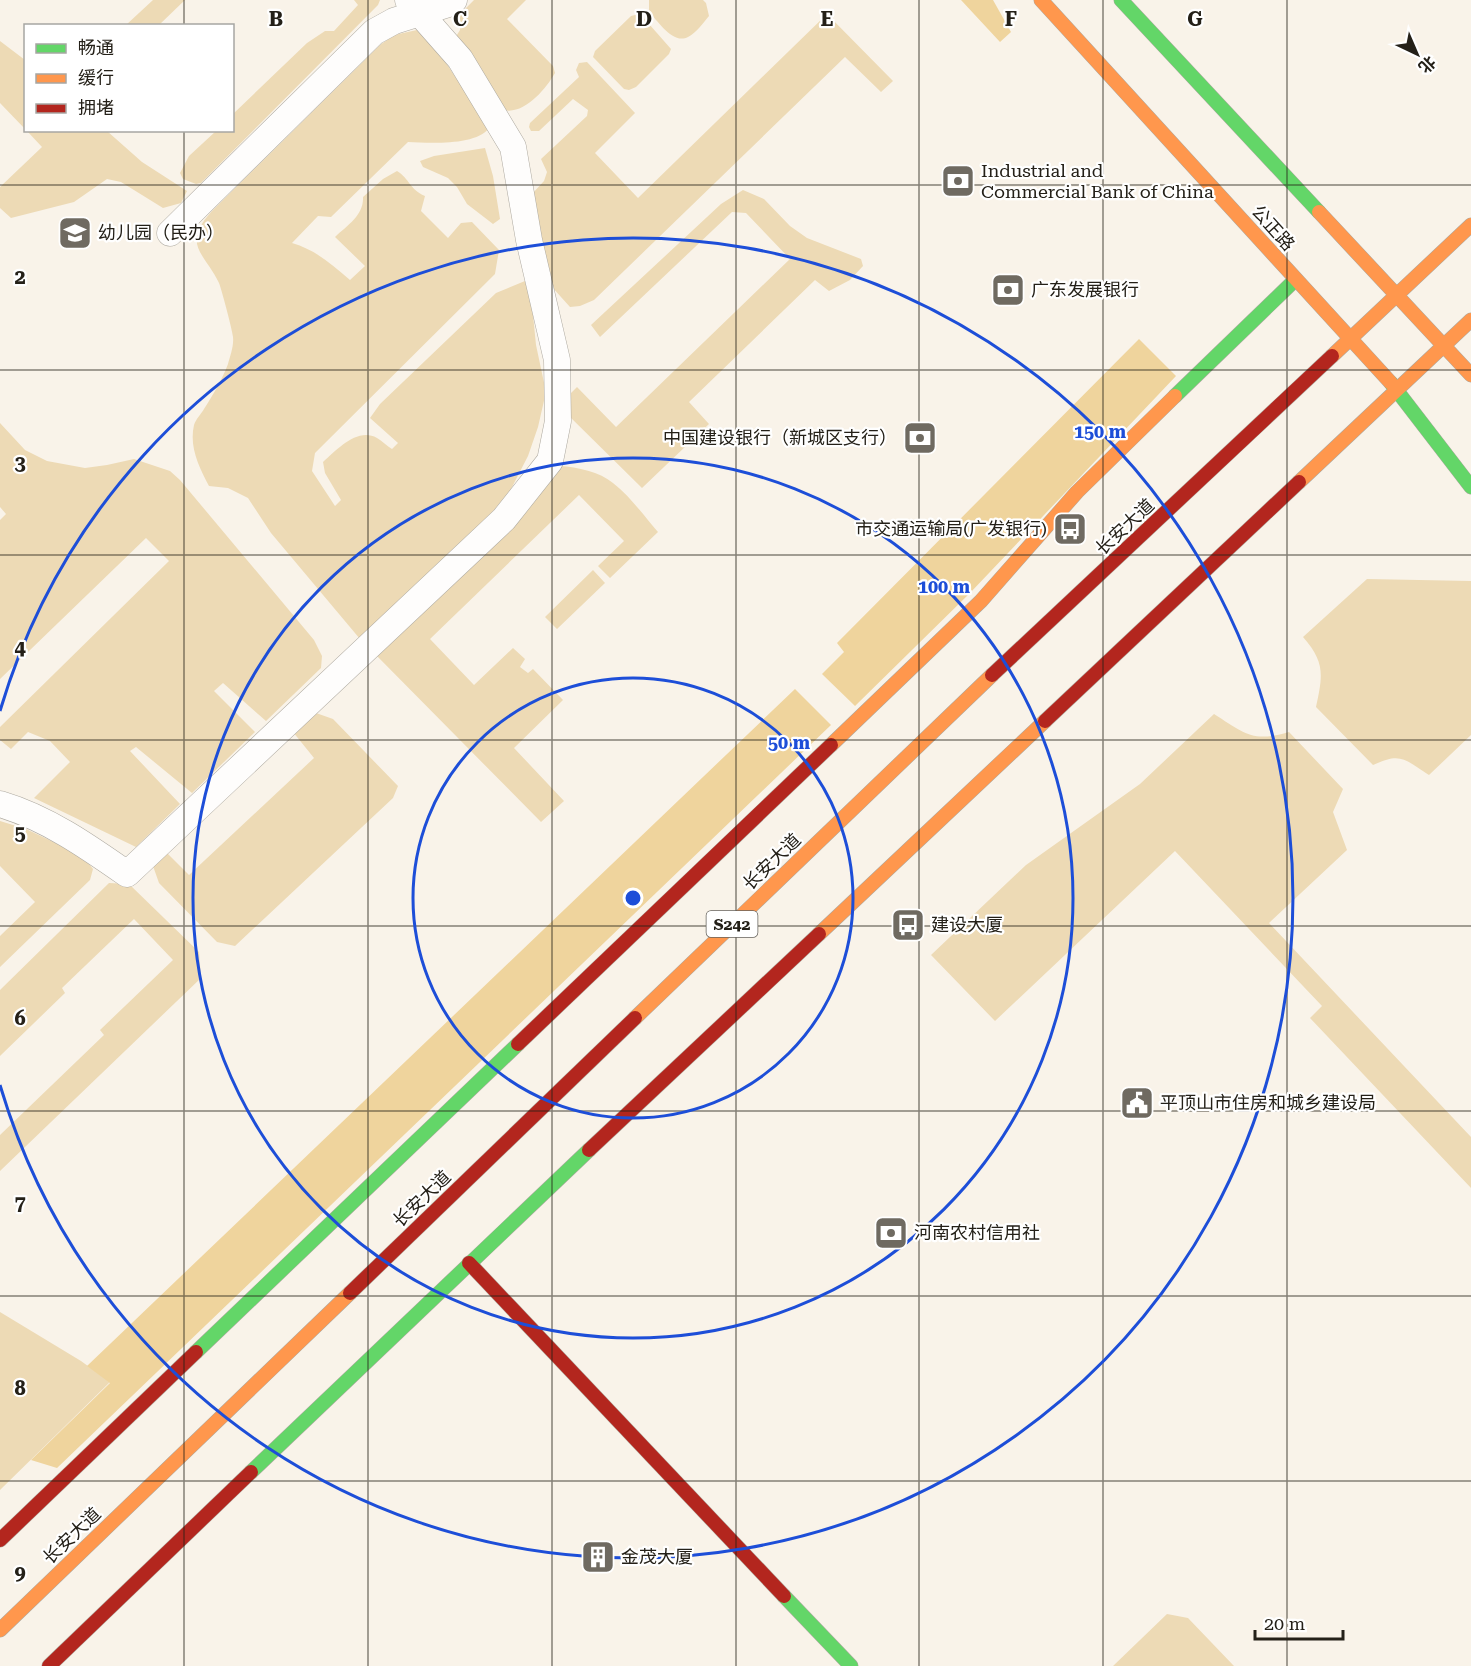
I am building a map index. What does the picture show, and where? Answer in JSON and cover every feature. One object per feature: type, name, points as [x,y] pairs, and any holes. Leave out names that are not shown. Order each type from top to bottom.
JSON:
[{"type":"main road","name":"公正路","points":[[1041,0],[1397,390],[1471,487]]},
{"type":"main road","points":[[1121,0],[1471,375]]},
{"type":"main road","name":"长安大道","points":[[0,1630],[933,731],[1471,225]]},
{"type":"main road","points":[[0,1540],[981,601],[1077,492],[1295,280]]},
{"type":"main road","points":[[49,1666],[469,1263],[1471,320]]},
{"type":"main road","points":[[469,1263],[851,1666]]},
{"type":"main road","points":[[0,1616],[38,1593]]},
{"type":"main road","points":[[58,1666],[84,1633]]},
{"type":"street","points":[[170,233],[374,32],[414,7],[448,4],[454,0]]},
{"type":"street","points":[[0,804],[24,811],[70,835],[127,874],[504,519],[550,461],[558,421],[557,360],[529,240],[513,147],[460,59],[414,7]]},
{"type":"shaded area","points":[[153,0],[185,0],[160,24],[127,24]]},
{"type":"shaded area","points":[[354,0],[380,0],[378,5],[201,183],[196,184],[183,179],[180,173],[189,156],[215,132],[234,132],[234,113],[307,43],[325,31],[334,31],[358,5]]},
{"type":"shaded area","points":[[474,0],[526,0],[507,19],[553,66],[555,73],[534,99],[519,109],[504,110],[455,38],[460,30],[460,14]]},
{"type":"shaded area","points":[[649,0],[703,0],[709,16],[691,35],[682,39],[677,38],[666,31],[649,12]]},
{"type":"shaded area","points":[[961,0],[993,0],[1011,32],[1000,42]]},
{"type":"shaded area","points":[[827,14],[893,81],[881,92],[845,57],[594,300],[580,306],[570,307],[552,287],[532,194],[544,181],[547,172],[541,159],[587,116],[588,110],[573,99],[539,131],[531,131],[529,127],[530,123],[579,77],[576,70],[579,63],[587,62],[635,113],[595,153],[638,198]]},
{"type":"shaded area","points":[[631,16],[642,16],[671,49],[669,54],[636,87],[629,90],[624,89],[593,57],[595,51]]},
{"type":"shaded area","points":[[417,30],[425,31],[489,128],[483,134],[463,141],[408,142],[331,217],[318,216],[292,243],[316,254],[350,280],[365,266],[335,237],[358,214],[363,197],[383,179],[397,171],[425,196],[421,211],[448,238],[461,223],[472,222],[499,250],[495,274],[315,453],[312,471],[335,506],[341,500],[325,473],[323,462],[348,441],[362,435],[377,438],[392,449],[398,443],[370,418],[380,404],[496,293],[525,281],[532,305],[536,345],[546,392],[528,456],[510,491],[473,535],[360,639],[271,533],[248,498],[228,488],[209,486],[199,464],[194,449],[194,425],[223,376],[232,351],[233,340],[219,283],[202,256],[197,241],[198,232],[212,211],[380,45],[394,35]]},
{"type":"shaded area","points":[[0,41],[24,59],[24,128],[0,103]]},
{"type":"shaded area","points":[[28,132],[108,132],[142,162],[187,191],[181,203],[163,208],[121,182],[107,179],[74,202],[11,218],[0,208],[0,187],[42,147]]},
{"type":"shaded area","points":[[485,148],[493,176],[500,219],[493,224],[467,204],[457,187],[448,178],[423,167],[420,161],[434,156]]},
{"type":"shaded area","points":[[743,190],[764,199],[790,226],[807,238],[861,259],[863,266],[850,280],[829,291],[815,280],[689,402],[709,424],[642,488],[567,414],[568,396],[577,387],[616,427],[790,259],[746,213],[732,212],[600,337],[591,325],[721,204]]},
{"type":"shaded area","points":[[1139,339],[1176,376],[970,593],[855,706],[822,674],[844,652],[837,643]]},
{"type":"shaded area","points":[[0,423],[25,450],[47,461],[85,468],[134,459],[170,471],[314,640],[322,656],[321,668],[266,721],[223,683],[214,691],[255,732],[192,793],[136,747],[130,751],[180,804],[136,847],[34,798],[70,762],[50,741],[28,732],[11,749],[0,740],[0,727],[169,561],[146,538],[0,679],[0,520],[6,514],[0,507]]},
{"type":"shaded area","points":[[560,466],[588,471],[608,479],[637,506],[658,532],[610,578],[598,566],[624,541],[579,495],[430,639],[474,685],[513,648],[525,659],[520,667],[528,673],[533,669],[563,700],[514,748],[564,801],[541,822],[376,655]]},
{"type":"shaded area","points":[[593,570],[605,583],[557,629],[545,617]]},
{"type":"shaded area","points":[[1367,579],[1471,581],[1471,735],[1429,775],[1402,759],[1390,759],[1373,765],[1316,707],[1321,677],[1319,662],[1303,637]]},
{"type":"shaded area","points":[[795,689],[831,725],[57,1468],[31,1460],[110,1383],[87,1366]]},
{"type":"shaded area","points":[[316,713],[333,719],[398,786],[393,798],[235,946],[217,942],[159,883],[153,866],[167,853],[189,875],[314,758],[293,732]]},
{"type":"shaded area","points":[[1214,714],[1241,731],[1257,736],[1289,732],[1343,789],[1333,812],[1347,850],[1269,923],[1471,1137],[1471,1188],[1310,1018],[1322,1006],[1175,851],[995,1021],[931,955],[1026,865],[1140,784]]},
{"type":"shaded area","points":[[0,821],[26,829],[83,856],[93,869],[90,880],[0,967],[0,936],[35,902],[0,866]]},
{"type":"shaded area","points":[[109,883],[129,884],[199,952],[201,978],[0,1171],[0,1135],[104,1035],[100,1030],[173,960],[134,919],[62,988],[65,993],[0,1056],[0,990]]},
{"type":"shaded area","points":[[0,1312],[81,1361],[110,1382],[0,1490]]},
{"type":"shaded area","points":[[1167,1614],[1188,1618],[1234,1666],[1113,1666]]},
{"type":"traffic: fast","points":[[1121,0],[1319,212]]},
{"type":"traffic: fast","points":[[1175,396],[1295,280]]},
{"type":"traffic: fast","points":[[1391,383],[1471,487]]},
{"type":"traffic: fast","points":[[196,1352],[518,1044]]},
{"type":"traffic: fast","points":[[251,1472],[589,1150]]},
{"type":"traffic: fast","points":[[784,1596],[851,1666]]},
{"type":"traffic: slow","points":[[1041,0],[1391,383]]},
{"type":"traffic: slow","points":[[1319,212],[1471,375]]},
{"type":"traffic: slow","points":[[1332,356],[1471,225]]},
{"type":"traffic: slow","points":[[1299,482],[1471,320]]},
{"type":"traffic: slow","points":[[831,745],[981,601],[1077,492],[1175,396]]},
{"type":"traffic: slow","points":[[635,1018],[992,675]]},
{"type":"traffic: slow","points":[[819,934],[1045,721]]},
{"type":"traffic: slow","points":[[0,1630],[350,1293]]},
{"type":"traffic: jam","points":[[992,675],[1332,356]]},
{"type":"traffic: jam","points":[[1045,721],[1299,482]]},
{"type":"traffic: jam","points":[[518,1044],[831,745]]},
{"type":"traffic: jam","points":[[589,1150],[819,934]]},
{"type":"traffic: jam","points":[[350,1293],[635,1018]]},
{"type":"traffic: jam","points":[[469,1263],[784,1596]]},
{"type":"traffic: jam","points":[[0,1540],[196,1352]]},
{"type":"traffic: jam","points":[[49,1666],[251,1472]]},
{"type":"place","name":"Industrial and Commercial Bank of China","points":[[958,181]]},
{"type":"place","name":"幼儿园（民办）","points":[[75,233]]},
{"type":"place","name":"广东发展银行","points":[[1008,290]]},
{"type":"place","name":"中国建设银行（新城区支行）","points":[[920,438]]},
{"type":"place","name":"市交通运输局(广发银行)","points":[[1070,529]]},
{"type":"place","name":"建设大厦","points":[[908,925]]},
{"type":"place","name":"平顶山市住房和城乡建设局","points":[[1137,1103]]},
{"type":"place","name":"河南农村信用社","points":[[891,1233]]},
{"type":"place","name":"金茂大厦","points":[[598,1557]]}]
